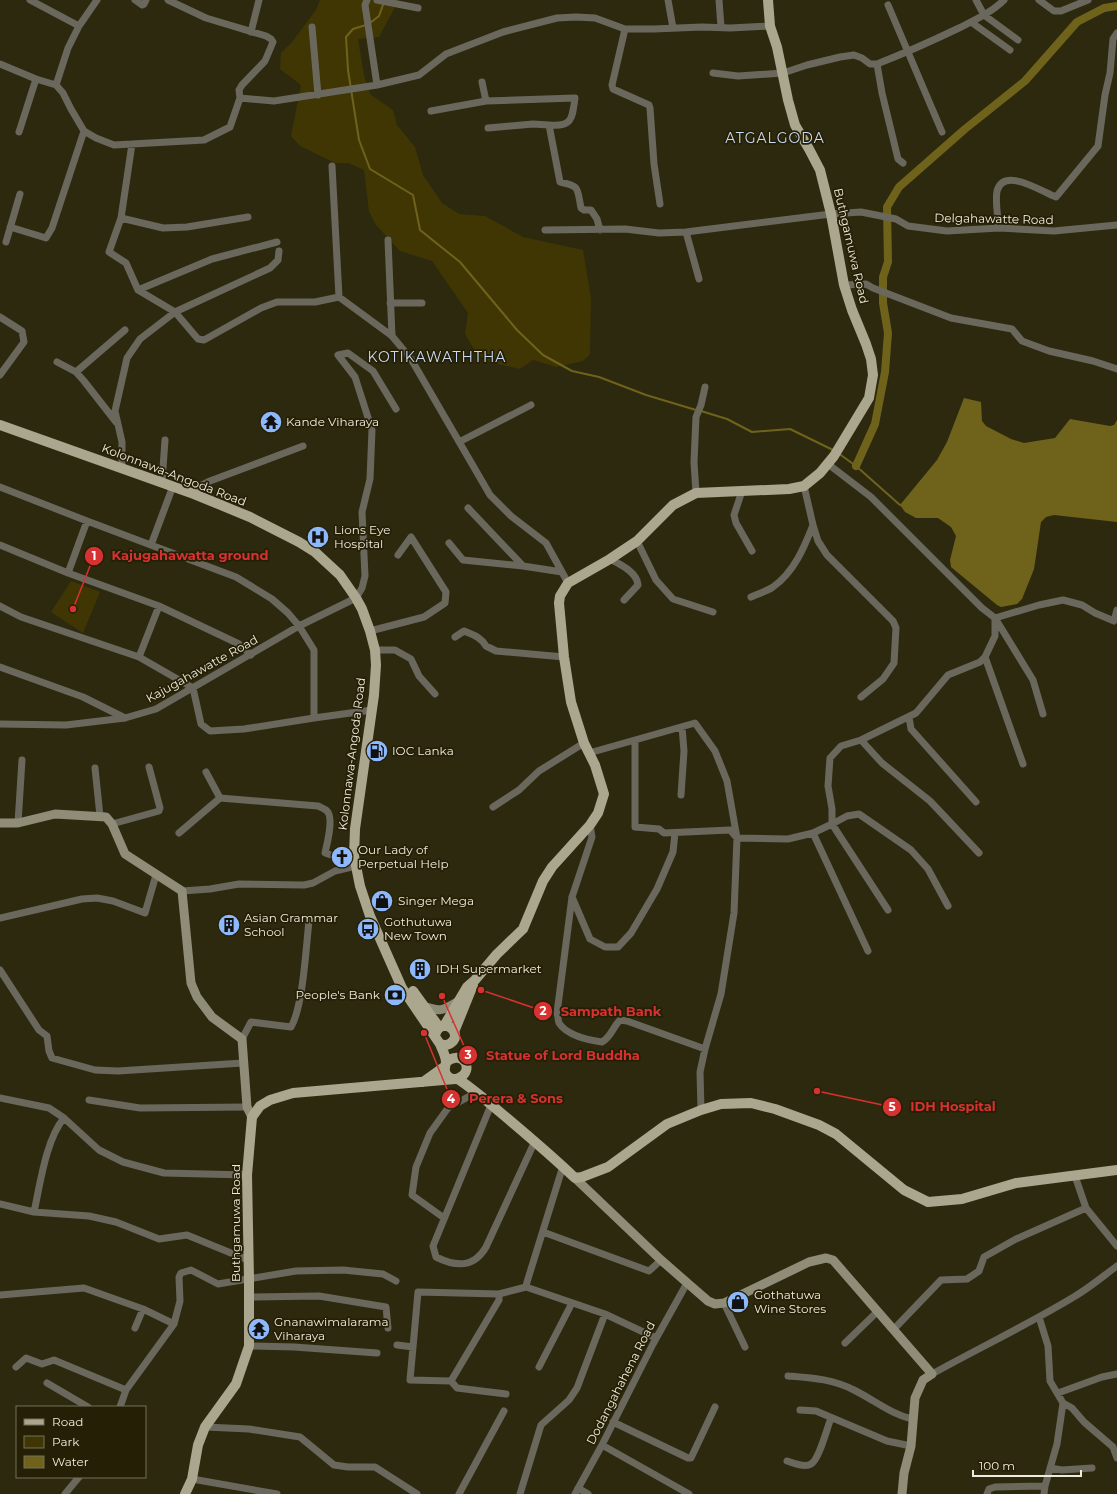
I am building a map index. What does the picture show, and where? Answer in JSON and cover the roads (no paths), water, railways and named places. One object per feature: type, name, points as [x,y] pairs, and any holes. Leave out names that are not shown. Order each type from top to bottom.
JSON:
[{"type":"main road","name":"Buthgamuwa Road","points":[[768,0],[770,26],[777,47],[795,125],[810,148],[820,170],[831,214],[844,285],[871,359],[873,374],[869,398],[841,447],[820,473],[804,486]]},
{"type":"main road","name":"Kolonnawa-Angoda Road","points":[[0,425],[174,486],[250,517],[299,542],[315,552],[340,575],[362,609],[375,650],[376,680],[355,829],[354,856],[360,886],[370,916],[398,975],[402,988],[440,1033]]},
{"type":"main road","points":[[804,486],[789,489],[696,493],[673,505],[637,541],[610,559],[568,583],[560,596],[558,603],[571,702],[588,753],[595,765],[604,794],[598,814],[552,867],[543,881],[523,929],[497,954],[475,980],[466,987],[457,1002],[440,1033],[445,1073],[450,1078],[457,1079],[477,1092],[535,1141],[575,1178],[582,1177],[608,1167],[667,1124],[701,1110],[721,1104],[751,1103],[775,1109],[819,1125],[836,1134],[904,1190],[928,1202],[962,1199],[1016,1183],[1117,1170]]},
{"type":"main road","name":"Kolonnawa-Angoda Road","points":[[398,975],[424,1006],[440,1033]]},
{"type":"main road","points":[[440,1033],[445,1046],[450,1044],[475,980]]},
{"type":"main road","points":[[440,1033],[450,1027],[477,1092]]},
{"type":"main road","points":[[252,1117],[260,1106],[265,1103],[293,1093],[423,1082],[457,1079],[462,1077],[466,1072],[464,1063],[456,1057],[450,1058],[445,1065],[423,1082]]},
{"type":"main road","name":"Buthgamuwa Road","points":[[185,1494],[192,1479],[198,1445],[205,1427],[236,1384],[249,1346],[247,1175],[252,1117]]},
{"type":"street","points":[[30,0],[79,26]]},
{"type":"street","points":[[56,85],[68,48],[79,26],[97,0]]},
{"type":"street","points":[[135,0],[142,5],[146,0]]},
{"type":"street","points":[[0,64],[36,79],[56,85],[63,93],[84,131],[96,138],[114,145],[204,140],[230,127],[240,98],[239,90],[265,60],[273,42],[266,36],[206,18],[168,0]]},
{"type":"street","points":[[251,32],[259,0]]},
{"type":"street","points":[[367,0],[365,5],[377,86]]},
{"type":"street","points":[[378,0],[418,8]]},
{"type":"street","points":[[668,0],[672,28]]},
{"type":"street","points":[[719,0],[721,27]]},
{"type":"street","points":[[976,0],[984,15],[1018,40]]},
{"type":"street","points":[[713,73],[738,76],[783,73],[807,65],[854,55],[862,58],[870,64],[877,64],[929,43],[971,22],[998,6],[1004,0]]},
{"type":"street","points":[[1039,0],[1054,11],[1062,11],[1087,0]]},
{"type":"street","points":[[888,5],[942,132]]},
{"type":"street","points":[[240,98],[274,101],[377,86],[419,75],[446,54],[490,37],[518,27],[557,18],[595,18],[625,29],[770,26]]},
{"type":"street","points":[[971,22],[1010,50]]},
{"type":"street","points":[[312,27],[318,94]]},
{"type":"street","points":[[625,29],[612,85],[613,89],[649,105],[654,164],[660,204]]},
{"type":"street","points":[[999,228],[997,192],[1000,185],[1007,180],[1018,180],[1056,197],[1098,146],[1105,94],[1110,73],[1113,39],[1117,33]]},
{"type":"street","points":[[877,64],[882,93],[898,159],[903,163]]},
{"type":"street","points":[[19,132],[36,79]]},
{"type":"street","points":[[482,82],[486,101]]},
{"type":"street","points":[[431,111],[486,101],[575,98],[572,119],[567,124],[534,124],[488,128]]},
{"type":"street","points":[[549,125],[560,182],[573,185],[577,188],[581,208],[584,210],[591,210],[597,219],[600,230]]},
{"type":"street","points":[[10,227],[46,238],[52,228],[84,131]]},
{"type":"street","points":[[132,144],[121,218],[109,252],[126,263],[138,290],[175,312],[198,339],[204,340],[261,308],[277,302],[315,302],[339,297],[392,336],[411,359],[490,495],[511,516],[546,543],[568,583]]},
{"type":"street","points":[[332,166],[339,297]]},
{"type":"street","points":[[6,242],[20,194]]},
{"type":"street","name":"Delgahawatte Road","points":[[545,230],[625,229],[659,233],[686,232],[831,214],[861,212],[896,220],[908,226],[946,231],[999,228],[1054,231],[1117,225]]},
{"type":"street","points":[[121,218],[163,228],[187,227],[248,217]]},
{"type":"street","points":[[686,232],[699,278]]},
{"type":"street","points":[[388,240],[392,336]]},
{"type":"street","points":[[138,290],[212,259],[277,242]]},
{"type":"street","points":[[122,468],[122,442],[115,411],[126,358],[140,339],[175,312],[270,268],[278,260],[279,251]]},
{"type":"street","points":[[844,285],[866,284],[872,288],[951,318],[1012,329],[1022,342],[1049,352],[1093,361],[1117,369]]},
{"type":"street","points":[[390,303],[422,303]]},
{"type":"street","points":[[0,317],[22,331],[24,342],[0,375]]},
{"type":"street","points":[[76,372],[126,330]]},
{"type":"street","points":[[356,598],[362,588],[365,576],[362,512],[370,479],[372,430],[355,377],[338,355],[348,353],[373,371],[396,409]]},
{"type":"street","points":[[57,362],[76,372],[118,423]]},
{"type":"street","points":[[696,493],[694,462],[696,417],[701,405],[705,387]]},
{"type":"street","points":[[459,442],[531,405]]},
{"type":"street","points":[[162,482],[165,440]]},
{"type":"street","points":[[194,494],[200,486],[210,481],[302,446]]},
{"type":"street","points":[[831,460],[871,497],[982,608],[995,618],[1033,680],[1043,714]]},
{"type":"street","points":[[151,545],[174,486]]},
{"type":"street","points":[[804,486],[818,541],[827,555],[893,621],[896,628],[894,663],[883,679],[861,697]]},
{"type":"street","points":[[0,487],[236,577],[272,599],[288,613],[299,626],[314,650],[314,718]]},
{"type":"street","points":[[742,490],[734,515],[736,523],[752,551]]},
{"type":"street","points":[[468,508],[523,566]]},
{"type":"street","points":[[68,573],[88,521]]},
{"type":"street","points":[[751,597],[772,587],[787,575],[805,546],[813,525]]},
{"type":"street","points":[[370,631],[424,617],[445,603],[446,592],[411,537],[398,555]]},
{"type":"street","points":[[637,541],[656,580],[673,599],[713,612]]},
{"type":"street","points":[[449,543],[463,560],[523,566],[562,572]]},
{"type":"street","points":[[0,545],[68,573],[159,606],[239,644],[251,655]]},
{"type":"street","points":[[610,559],[638,579],[638,585],[624,600]]},
{"type":"street","name":"Kajugahawatte Road","points":[[0,724],[66,725],[126,718],[156,709],[299,626],[356,598]]},
{"type":"street","points":[[995,618],[1039,605],[1063,600],[1082,605],[1095,613],[1116,622],[1117,610]]},
{"type":"street","points":[[0,606],[21,617],[139,657],[193,688],[201,724],[210,731],[244,729],[372,710]]},
{"type":"street","points":[[139,657],[159,606]]},
{"type":"street","points":[[888,910],[832,824],[832,809],[828,786],[830,758],[841,746],[861,740],[916,713],[948,674],[980,662],[985,657],[995,636],[995,618]]},
{"type":"street","points":[[455,637],[464,631],[475,636],[483,641],[486,646],[496,651],[564,657]]},
{"type":"street","points":[[375,650],[395,650],[411,659],[419,676],[435,694]]},
{"type":"street","points":[[985,657],[1023,764]]},
{"type":"street","points":[[0,667],[83,697],[126,718]]},
{"type":"street","points":[[909,717],[910,729],[976,802]]},
{"type":"street","points":[[588,753],[695,723],[715,751],[727,781],[737,838],[734,913],[721,994],[700,1072],[701,1110]]},
{"type":"street","points":[[681,795],[684,751],[682,727]]},
{"type":"street","points":[[635,740],[636,827],[659,829],[664,833],[730,830],[737,838],[788,839],[813,833],[847,816],[859,814],[911,850],[928,869],[948,906]]},
{"type":"street","points":[[861,740],[882,763],[930,801],[979,853]]},
{"type":"street","points":[[493,806],[519,790],[539,771],[584,742]]},
{"type":"street","points":[[18,823],[22,760]]},
{"type":"street","points":[[112,824],[159,811],[160,808],[149,767]]},
{"type":"street","points":[[95,768],[100,816]]},
{"type":"street","points":[[206,772],[220,798]]},
{"type":"street","points":[[179,833],[220,798],[318,806],[327,811],[330,816],[330,833],[325,853],[331,855],[354,856]]},
{"type":"street","points":[[0,822],[18,823],[55,814],[106,817],[112,824],[125,854],[182,891],[210,889],[239,884],[313,883],[335,871],[356,866]]},
{"type":"street","points":[[590,825],[592,837],[572,897],[557,1013],[559,1023],[567,1031],[590,1040],[602,1042],[610,1037],[616,1024],[620,1020],[627,1021],[705,1049]]},
{"type":"street","points":[[572,897],[590,939],[605,948],[618,948],[631,933],[657,889],[673,852],[675,833]]},
{"type":"street","points":[[813,833],[868,951]]},
{"type":"street","points":[[0,918],[82,899],[97,898],[113,901],[145,913],[156,875]]},
{"type":"street","points":[[182,891],[191,983],[197,997],[212,1017],[242,1039]]},
{"type":"street","points":[[252,1117],[247,1107],[242,1039],[251,1022],[290,1027],[294,1021],[301,990],[309,921]]},
{"type":"street","points":[[0,970],[39,1030],[47,1036],[49,1051],[52,1058],[95,1070],[110,1071],[243,1063]]},
{"type":"street","points":[[424,1006],[444,1010],[457,1002]]},
{"type":"street","points":[[444,1218],[412,1195],[416,1167],[430,1133],[448,1108],[477,1092]]},
{"type":"street","points":[[0,1098],[49,1108],[64,1118],[99,1150],[123,1162],[164,1173],[247,1175]]},
{"type":"street","points":[[89,1100],[140,1108],[247,1107]]},
{"type":"street","points":[[491,1105],[433,1246],[436,1257],[449,1263],[462,1264],[475,1260],[481,1255],[535,1141]]},
{"type":"street","points":[[34,1212],[47,1154],[59,1124],[64,1118]]},
{"type":"street","points":[[526,1287],[563,1166]]},
{"type":"street","points":[[1075,1176],[1086,1208],[1117,1246]]},
{"type":"street","points":[[575,1178],[661,1260],[708,1301],[715,1304],[724,1303],[809,1262],[826,1258],[833,1260],[932,1374]]},
{"type":"street","points":[[0,1204],[34,1212],[89,1216],[116,1222],[159,1239],[187,1235],[248,1260]]},
{"type":"street","points":[[894,1329],[941,1280],[967,1278],[979,1271],[984,1257],[1016,1239],[1086,1208]]},
{"type":"street","points":[[543,1232],[649,1270],[661,1260]]},
{"type":"street","points":[[902,1494],[904,1473],[910,1446],[915,1398],[923,1380],[1074,1297],[1117,1266]]},
{"type":"street","points":[[120,1406],[126,1390],[174,1324],[180,1301],[179,1277],[181,1273],[190,1270],[218,1284],[296,1271],[343,1270],[383,1274],[396,1281]]},
{"type":"street","name":"Dodangahahena Road","points":[[576,1491],[602,1445],[656,1338],[687,1283]]},
{"type":"street","points":[[451,1381],[410,1380],[418,1292],[499,1294],[526,1287],[605,1314],[656,1338]]},
{"type":"street","points":[[0,1295],[84,1288],[143,1309],[174,1324]]},
{"type":"street","points":[[451,1381],[499,1300],[499,1294]]},
{"type":"street","points":[[249,1298],[319,1296],[386,1307],[388,1328]]},
{"type":"street","points":[[539,1366],[572,1303]]},
{"type":"street","points":[[724,1303],[745,1347]]},
{"type":"street","points":[[135,1328],[143,1309]]},
{"type":"street","points":[[846,1343],[877,1312]]},
{"type":"street","points":[[520,1494],[541,1425],[568,1400],[577,1388],[605,1314]]},
{"type":"street","points":[[1039,1317],[1048,1346],[1050,1381],[1063,1402],[1072,1408],[1084,1422],[1113,1447],[1117,1458]]},
{"type":"street","points":[[397,1345],[413,1347]]},
{"type":"street","points":[[249,1346],[294,1347],[377,1353]]},
{"type":"street","points":[[16,1366],[26,1358],[42,1364],[54,1360],[126,1390]]},
{"type":"street","points":[[1058,1393],[1083,1383],[1116,1374],[1117,1382]]},
{"type":"street","points":[[788,1376],[825,1379],[854,1390],[902,1416],[912,1418]]},
{"type":"street","points":[[451,1381],[456,1388],[506,1394]]},
{"type":"street","points":[[47,1383],[86,1406]]},
{"type":"street","points":[[1044,1494],[1057,1444],[1063,1402]]},
{"type":"street","points":[[613,1422],[688,1458],[691,1458],[715,1407]]},
{"type":"street","points":[[800,1410],[816,1411],[887,1441],[910,1446]]},
{"type":"street","points":[[459,1494],[504,1411]]},
{"type":"street","points":[[787,1461],[805,1466],[811,1464],[816,1458],[831,1418]]},
{"type":"street","points":[[205,1427],[249,1428],[300,1437],[334,1465],[348,1467],[375,1467],[416,1494]]},
{"type":"street","points":[[602,1445],[689,1494]]},
{"type":"street","points":[[1050,1468],[1062,1470],[1092,1468]]},
{"type":"street","points":[[65,1494],[78,1478]]},
{"type":"street","points":[[192,1479],[277,1494]]},
{"type":"street","points":[[987,1494],[989,1489],[994,1487],[1045,1486]]},
{"type":"street","points":[[576,1491],[588,1494]]},
{"type":"water","points":[[964,398],[981,402],[982,421],[986,426],[1011,439],[1024,443],[1055,438],[1070,419],[1110,426],[1114,425],[1117,420],[1117,522],[1054,515],[1046,517],[1041,522],[1034,569],[1022,599],[1017,604],[1001,607],[997,605],[951,567],[950,560],[956,536],[951,527],[938,518],[916,518],[905,512],[900,505],[937,460],[947,442]]},
{"type":"waterway","points":[[370,23],[379,16],[384,2]]},
{"type":"waterway","points":[[856,466],[875,424],[885,372],[888,333],[883,303],[883,277],[888,262],[887,207],[899,187],[965,129],[1025,81],[1077,22],[1104,8],[1117,6]]},
{"type":"waterway","points":[[366,25],[353,29],[346,37],[348,70],[359,140],[370,169],[413,195],[420,230],[460,262],[517,330],[543,355],[572,371],[599,377],[646,395],[696,410]]},
{"type":"waterway","points":[[701,411],[727,419],[752,432],[790,429],[833,450]]},
{"type":"waterway","points":[[838,453],[856,466],[900,505]]},
{"type":"place","name":"Kande Viharaya","points":[[271,422]]},
{"type":"place","name":"Lions Eye Hospital","points":[[318,537]]},
{"type":"place","name":"Kajugahawatta ground","points":[[73,609]]},
{"type":"place","name":"IOC Lanka","points":[[377,751]]},
{"type":"place","name":"Our Lady of Perpetual Help","points":[[342,857]]},
{"type":"place","name":"Singer Mega","points":[[382,901]]},
{"type":"place","name":"Asian Grammar School","points":[[229,925]]},
{"type":"place","name":"Gothutuwa New Town","points":[[368,929]]},
{"type":"place","name":"IDH Supermarket","points":[[420,969]]},
{"type":"place","name":"Sampath Bank","points":[[481,990]]},
{"type":"place","name":"People's Bank","points":[[395,995]]},
{"type":"place","name":"Statue of Lord Buddha","points":[[442,996]]},
{"type":"place","name":"Perera & Sons","points":[[424,1033]]},
{"type":"place","name":"IDH Hospital","points":[[817,1091]]},
{"type":"place","name":"Gothatuwa Wine Stores","points":[[738,1302]]},
{"type":"place","name":"Gnanawimalarama Viharaya","points":[[259,1329]]},
{"type":"district","name":"ATGALGODA","points":[[775,138]]},
{"type":"district","name":"KOTIKAWATHTHA","points":[[437,357]]}]
